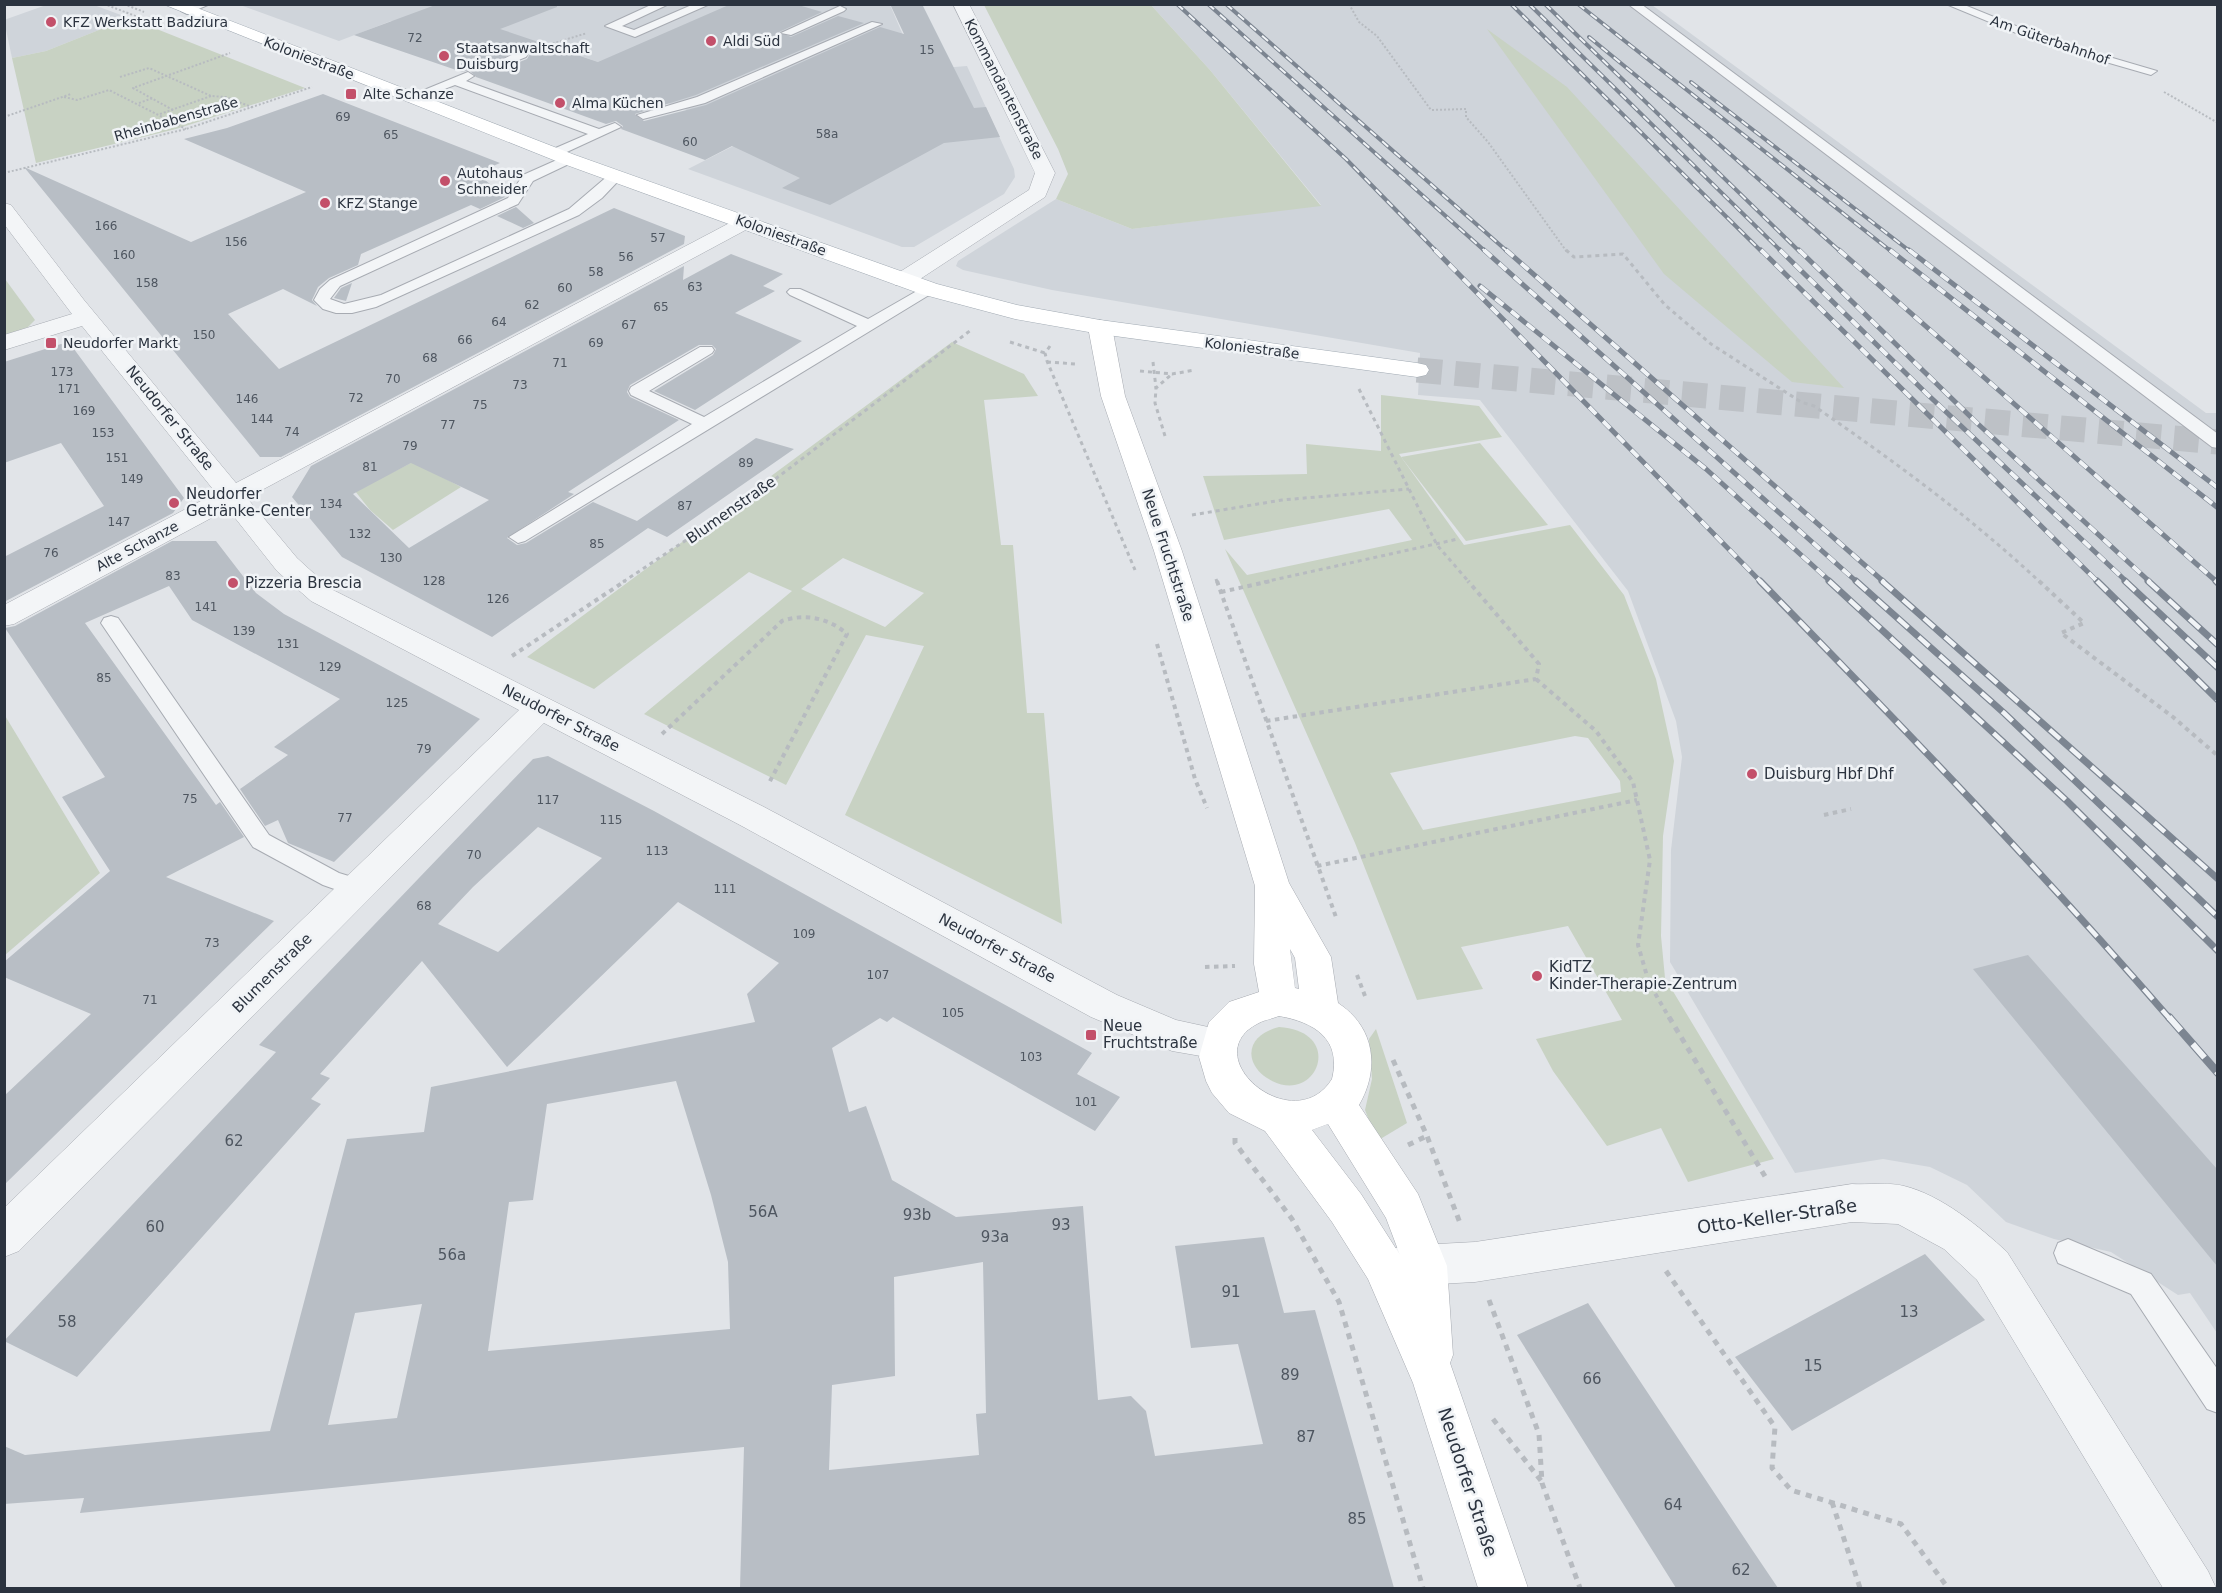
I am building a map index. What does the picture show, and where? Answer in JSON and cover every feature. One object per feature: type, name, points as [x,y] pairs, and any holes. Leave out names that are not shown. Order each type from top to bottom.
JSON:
[{"type":"main road","name":"Koloniestraße","points":[[187,7],[615,177],[929,289],[1015,312],[1100,327],[1417,370]]},
{"type":"main road","name":"Neue Fruchtstraße","points":[[1100,327],[1113,396],[1168,551],[1272,885],[1312,957],[1320,1011]]},
{"type":"main road","name":"Neue Fruchtstraße","points":[[1272,885],[1272,964],[1279,1001]]},
{"type":"main road","points":[[1279,1001],[1300,1004],[1320,1011],[1336,1023],[1348,1038],[1354,1055],[1354,1073],[1348,1089],[1336,1103],[1319,1113],[1299,1118],[1278,1117],[1244,1104],[1231,1093],[1221,1076],[1217,1060],[1218,1043],[1226,1026],[1240,1013],[1258,1004],[1279,1001]]},
{"type":"main road","name":"Neudorfer Straße","points":[[1336,1103],[1403,1208],[1426,1266],[1433,1375]]},
{"type":"main road","name":"Neudorfer Straße","points":[[1278,1117],[1328,1182],[1383,1266],[1433,1375],[1503,1588]]},
{"type":"street","name":"Kommandantenstraße","points":[[903,280],[1038,193],[1045,173],[961,4]]},
{"type":"street","name":"Neudorfer Straße","points":[[4,209],[232,495],[278,557],[293,574],[321,595],[481,676],[539,709],[752,816],[1104,1006],[1172,1035],[1218,1043]]},
{"type":"street","name":"Alte Schanze","points":[[4,617],[746,222]]},
{"type":"street","points":[[4,343],[88,317]]},
{"type":"street","name":"Blumenstraße","points":[[4,1237],[539,709]]},
{"type":"street","name":"Otto-Keller-Straße","points":[[1383,1266],[1426,1266],[1475,1262],[1852,1203],[1903,1205],[1959,1234],[1992,1266],[2191,1588]]},
{"type":"lane","points":[[611,26],[664,4]]},
{"type":"lane","points":[[611,26],[635,34],[705,4]]},
{"type":"lane","points":[[824,4],[840,9]]},
{"type":"lane","points":[[787,33],[855,4]]},
{"type":"lane","points":[[1633,4],[2217,443]]},
{"type":"lane","name":"Am Güterbahnhof","points":[[1951,4],[2044,41],[2151,71]]},
{"type":"lane","points":[[643,115],[701,100],[876,24]]},
{"type":"lane","points":[[501,63],[522,54]]},
{"type":"lane","points":[[413,97],[470,75]]},
{"type":"lane","points":[[454,81],[599,134]]},
{"type":"lane","points":[[615,127],[599,134],[528,178],[494,230],[386,298],[337,309],[326,305],[322,300],[325,292],[335,283],[494,230],[574,212],[597,195],[615,177]]},
{"type":"lane","points":[[518,537],[929,289]]},
{"type":"lane","points":[[795,292],[869,325]]},
{"type":"lane","points":[[704,423],[637,391],[706,350]]},
{"type":"lane","points":[[111,623],[261,841],[330,879],[357,888]]},
{"type":"lane","points":[[2068,1253],[2141,1284],[2217,1398]]},
{"type":"path","points":[[1349,4],[1359,22],[1377,36],[1431,110],[1466,109],[1466,117],[1488,142],[1556,235],[1562,247],[1574,257],[1623,254],[1665,305],[1711,344],[1801,402],[1814,406],[1902,467],[1975,523],[2084,623],[2061,633],[2173,717],[2217,756]]},
{"type":"path","points":[[522,54],[611,26]]},
{"type":"path","points":[[173,110],[133,88],[231,53]]},
{"type":"path","points":[[2135,67],[2134,76],[2217,123]]},
{"type":"path","points":[[120,77],[149,68],[211,96],[226,97],[254,108]]},
{"type":"path","name":"Rheinbabenstraße","points":[[4,173],[186,129],[254,108],[349,73]]},
{"type":"path","points":[[64,97],[77,100],[109,90],[139,103],[186,129]]},
{"type":"path","points":[[4,117],[71,94]]},
{"type":"path","points":[[160,114],[211,96]]},
{"type":"path","points":[[139,103],[153,98]]},
{"type":"path","name":"Blumenstraße","points":[[481,676],[758,493],[971,330]]},
{"type":"path","points":[[1047,362],[1138,579]]},
{"type":"path","points":[[1167,444],[1155,403],[1156,388],[1172,374]]},
{"type":"path","points":[[1356,383],[1437,544],[1539,664],[1536,679]]},
{"type":"path","points":[[1192,514],[1282,500],[1409,489]]},
{"type":"path","points":[[1188,504],[1196,526]]},
{"type":"path","points":[[1221,592],[1458,539]]},
{"type":"path","points":[[1213,570],[1337,921]]},
{"type":"path","name":"Neudorfer Straße","points":[[638,757],[782,621],[794,616],[818,618],[842,629],[847,634],[752,816]]},
{"type":"path","points":[[1156,641],[1195,779]]},
{"type":"path","points":[[1266,721],[1536,679],[1596,731],[1633,782],[1650,860],[1638,945],[1649,983],[1786,1213]]},
{"type":"path","points":[[1317,866],[1637,800]]},
{"type":"path","points":[[1824,815],[1851,809]]},
{"type":"path","points":[[1353,964],[1369,1006]]},
{"type":"path","points":[[1235,1143],[1284,1203],[1321,1263],[1339,1302],[1423,1588]]},
{"type":"path","points":[[1641,1236],[1775,1427],[1772,1468],[1791,1490],[1901,1524],[1948,1588]]},
{"type":"path","points":[[1542,1483],[1580,1588]]},
{"type":"path","points":[[1832,1502],[1860,1588]]},
{"type":"shaded area","points":[[49,4],[94,5],[129,18],[46,51],[12,58],[4,20]]},
{"type":"shaded area","points":[[240,5],[890,5],[918,70],[967,66],[1014,169],[1015,177],[1004,194],[914,247],[902,247],[688,169],[755,135],[665,102],[685,92],[540,42],[502,58],[391,21],[339,41]]},
{"type":"shaded area","points":[[1151,5],[1652,5],[2206,413],[2217,413],[2217,1333],[2190,1293],[2178,1295],[2111,1252],[2054,1239],[2006,1222],[1967,1185],[1930,1167],[1883,1159],[1795,1173],[1670,962],[1671,850],[1682,757],[1676,721],[1628,591],[1480,400],[1418,395],[1420,353],[1052,290],[963,270],[956,266],[958,261],[1056,199],[1132,229],[1321,205],[1210,70]]},
{"type":"green space","points":[[984,5],[1151,5],[1210,70],[1321,206],[1132,229],[1056,199],[1068,174],[1058,149]]},
{"type":"green space","points":[[129,18],[305,88],[176,129],[36,163],[12,58],[46,51]]},
{"type":"green space","points":[[1487,29],[1567,87],[1844,388],[1792,382],[1664,274]]},
{"type":"green space","points":[[5,279],[35,320],[28,327],[5,335]]},
{"type":"green space","points":[[952,342],[1024,374],[1038,396],[984,400],[1001,545],[1013,545],[1027,713],[1044,713],[1062,924],[845,815],[924,646],[866,635],[786,785],[644,714],[792,591],[749,572],[594,689],[527,657]],"holes":[[[843,558],[924,593],[885,627],[801,589]]]},
{"type":"green space","points":[[1381,395],[1479,406],[1502,437],[1399,454],[1464,545],[1570,525],[1624,595],[1656,679],[1674,761],[1663,836],[1661,936],[1665,978],[1774,1159],[1688,1182],[1661,1128],[1607,1146],[1553,1071],[1536,1039],[1622,1020],[1568,926],[1461,947],[1483,989],[1417,1000],[1355,843],[1225,549],[1247,575],[1412,540],[1389,509],[1224,540],[1203,476],[1307,474],[1306,444],[1381,451]],"holes":[[[1575,736],[1588,738],[1620,781],[1621,792],[1423,830],[1390,773]]]},
{"type":"green space","points":[[511,408],[446,479],[461,487],[393,530],[370,510],[355,491],[407,465]]},
{"type":"green space","points":[[1480,443],[1548,525],[1466,541],[1401,457]]},
{"type":"green space","points":[[4,714],[100,873],[5,955],[4,955]]},
{"type":"green space","points":[[1279,1027],[1300,1031],[1312,1040],[1318,1052],[1318,1064],[1312,1075],[1302,1083],[1288,1085],[1272,1081],[1256,1068],[1253,1062],[1252,1049],[1257,1038]]},
{"type":"green space","points":[[1376,1029],[1407,1123],[1377,1141],[1365,1110],[1372,1079],[1369,1039]]},
{"type":"building","points":[[438,4],[557,4],[557,7],[500,29],[598,62],[731,4],[795,4],[822,12],[779,32],[791,37],[838,16],[864,23],[696,95],[635,114],[644,121],[706,105],[880,27],[904,34],[890,4],[922,4],[974,108],[986,107],[1000,137],[944,143],[830,205],[782,188],[800,178],[732,146],[705,160],[621,129],[623,126],[616,121],[606,124],[476,77],[469,70],[462,72],[354,35]],"holes":[[[521,48],[530,54],[527,59],[502,69],[493,64]]]},
{"type":"building","points":[[323,94],[500,163],[477,173],[505,197],[480,209],[471,205],[361,254],[358,265],[329,278],[318,287],[312,300],[317,306],[283,289],[228,314],[279,369],[614,208],[685,236],[684,244],[281,457],[260,457],[24,167],[191,242],[306,192],[184,139],[227,128]]},
{"type":"building","points":[[516,207],[534,223],[523,228],[497,216]]},
{"type":"building","points":[[731,254],[783,274],[763,286],[775,291],[735,313],[802,341],[695,410],[654,391],[713,355],[716,349],[712,345],[699,345],[630,385],[627,392],[630,397],[679,420],[568,492],[574,494],[507,538],[517,545],[526,543],[593,502],[637,521],[756,438],[794,449],[667,537],[648,528],[492,637],[342,557],[292,497],[311,466],[684,266],[683,280]],"holes":[[[411,463],[489,500],[409,548],[353,494]]]},
{"type":"building","points":[[352,283],[346,301],[334,298],[341,288]]},
{"type":"building","points":[[61,344],[71,345],[184,498],[173,513],[4,602],[4,557],[104,506],[61,443],[4,463],[4,362]]},
{"type":"building","points":[[172,541],[216,541],[256,593],[284,614],[480,719],[334,862],[288,843],[278,820],[265,826],[240,789],[288,755],[274,747],[340,699],[192,620],[169,586],[85,623],[216,805],[220,802],[244,837],[166,877],[274,921],[4,1185],[4,1096],[91,1014],[4,977],[4,962],[110,871],[62,797],[105,777],[5,628],[15,626]]},
{"type":"building","points":[[548,756],[654,811],[1092,1053],[1077,1074],[1120,1097],[1095,1131],[893,1017],[887,1022],[880,1018],[832,1048],[849,1112],[866,1106],[892,1180],[956,1217],[1083,1206],[1098,1400],[1131,1396],[1146,1411],[1155,1456],[1263,1444],[1238,1344],[1191,1348],[1175,1246],[1264,1237],[1284,1313],[1315,1310],[1394,1588],[740,1588],[744,1447],[80,1513],[84,1498],[4,1504],[4,1446],[25,1455],[270,1431],[347,1139],[424,1132],[431,1087],[755,1022],[747,994],[779,963],[678,902],[507,1067],[422,961],[320,1074],[330,1078],[311,1099],[321,1104],[77,1377],[4,1341],[276,1052],[259,1045],[533,759]],"holes":[[[538,827],[602,858],[498,952],[438,924],[473,887]],[[676,1081],[711,1195],[728,1262],[730,1329],[488,1351],[509,1202],[533,1200],[547,1104]],[[983,1262],[986,1413],[976,1414],[979,1455],[829,1470],[832,1385],[895,1376],[894,1277]],[[422,1304],[397,1418],[328,1425],[355,1313]]]},
{"type":"building","points":[[2028,955],[2217,1169],[2217,1266],[1973,969]]},
{"type":"building","points":[[1925,1254],[1985,1320],[1792,1431],[1735,1357]]},
{"type":"building","points":[[1588,1303],[1778,1588],[1676,1588],[1517,1335]]},
{"type":"tunnel","points":[[1417,370],[2218,442]]},
{"type":"railway","points":[[1177,4],[1346,159],[1437,252]]},
{"type":"railway","points":[[1208,4],[1486,252]]},
{"type":"railway","points":[[1226,4],[1508,252]]},
{"type":"railway","points":[[1511,4],[1762,252]]},
{"type":"railway","points":[[1529,4],[1782,252]]},
{"type":"railway","points":[[1545,4],[1800,252]]},
{"type":"railway","points":[[1578,4],[1892,252]]},
{"type":"railway","points":[[1589,37],[1712,138],[1841,252]]},
{"type":"railway","points":[[1691,82],[1911,252]]},
{"type":"railway","points":[[1435,250],[1761,582]]},
{"type":"railway","points":[[1484,250],[1857,582]]},
{"type":"railway","points":[[1506,250],[1884,582]]},
{"type":"railway","points":[[1761,250],[2098,582]]},
{"type":"railway","points":[[1780,250],[1926,393],[2127,582]]},
{"type":"railway","points":[[1799,250],[1978,424],[2150,582]]},
{"type":"railway","points":[[1839,250],[2217,582]]},
{"type":"railway","points":[[1890,250],[2218,508]]},
{"type":"railway","points":[[1909,250],[2218,488]]},
{"type":"railway","points":[[1480,286],[1706,469],[1831,582]]},
{"type":"railway","points":[[1760,581],[1968,797],[2170,1019]]},
{"type":"railway","points":[[1829,581],[2067,801],[2218,951]]},
{"type":"railway","points":[[1856,581],[2004,713],[2218,917]]},
{"type":"railway","points":[[1882,581],[2218,879]]},
{"type":"railway","points":[[2097,581],[2218,700]]},
{"type":"railway","points":[[2125,581],[2218,668]]},
{"type":"railway","points":[[2148,581],[2218,645]]},
{"type":"railway","points":[[2169,1017],[2218,1073]]},
{"type":"place","name":"KFZ Werkstatt Badziura","points":[[51,22]]},
{"type":"place","name":"Aldi Süd","points":[[711,41]]},
{"type":"place","name":"Staatsanwaltschaft Duisburg","points":[[444,56]]},
{"type":"place","name":"Alte Schanze","points":[[351,94]]},
{"type":"place","name":"Alma Küchen","points":[[560,103]]},
{"type":"place","name":"Autohaus Schneider","points":[[445,181]]},
{"type":"place","name":"KFZ Stange","points":[[325,203]]},
{"type":"place","name":"Neudorfer Markt","points":[[51,343]]},
{"type":"place","name":"Neudorfer Getränke-Center","points":[[174,503]]},
{"type":"place","name":"Pizzeria Brescia","points":[[233,583]]},
{"type":"place","name":"Duisburg Hbf Dhf","points":[[1752,774]]},
{"type":"place","name":"KidTZ Kinder-Therapie-Zentrum","points":[[1537,976]]},
{"type":"place","name":"Neue Fruchtstraße","points":[[1091,1035]]}]
